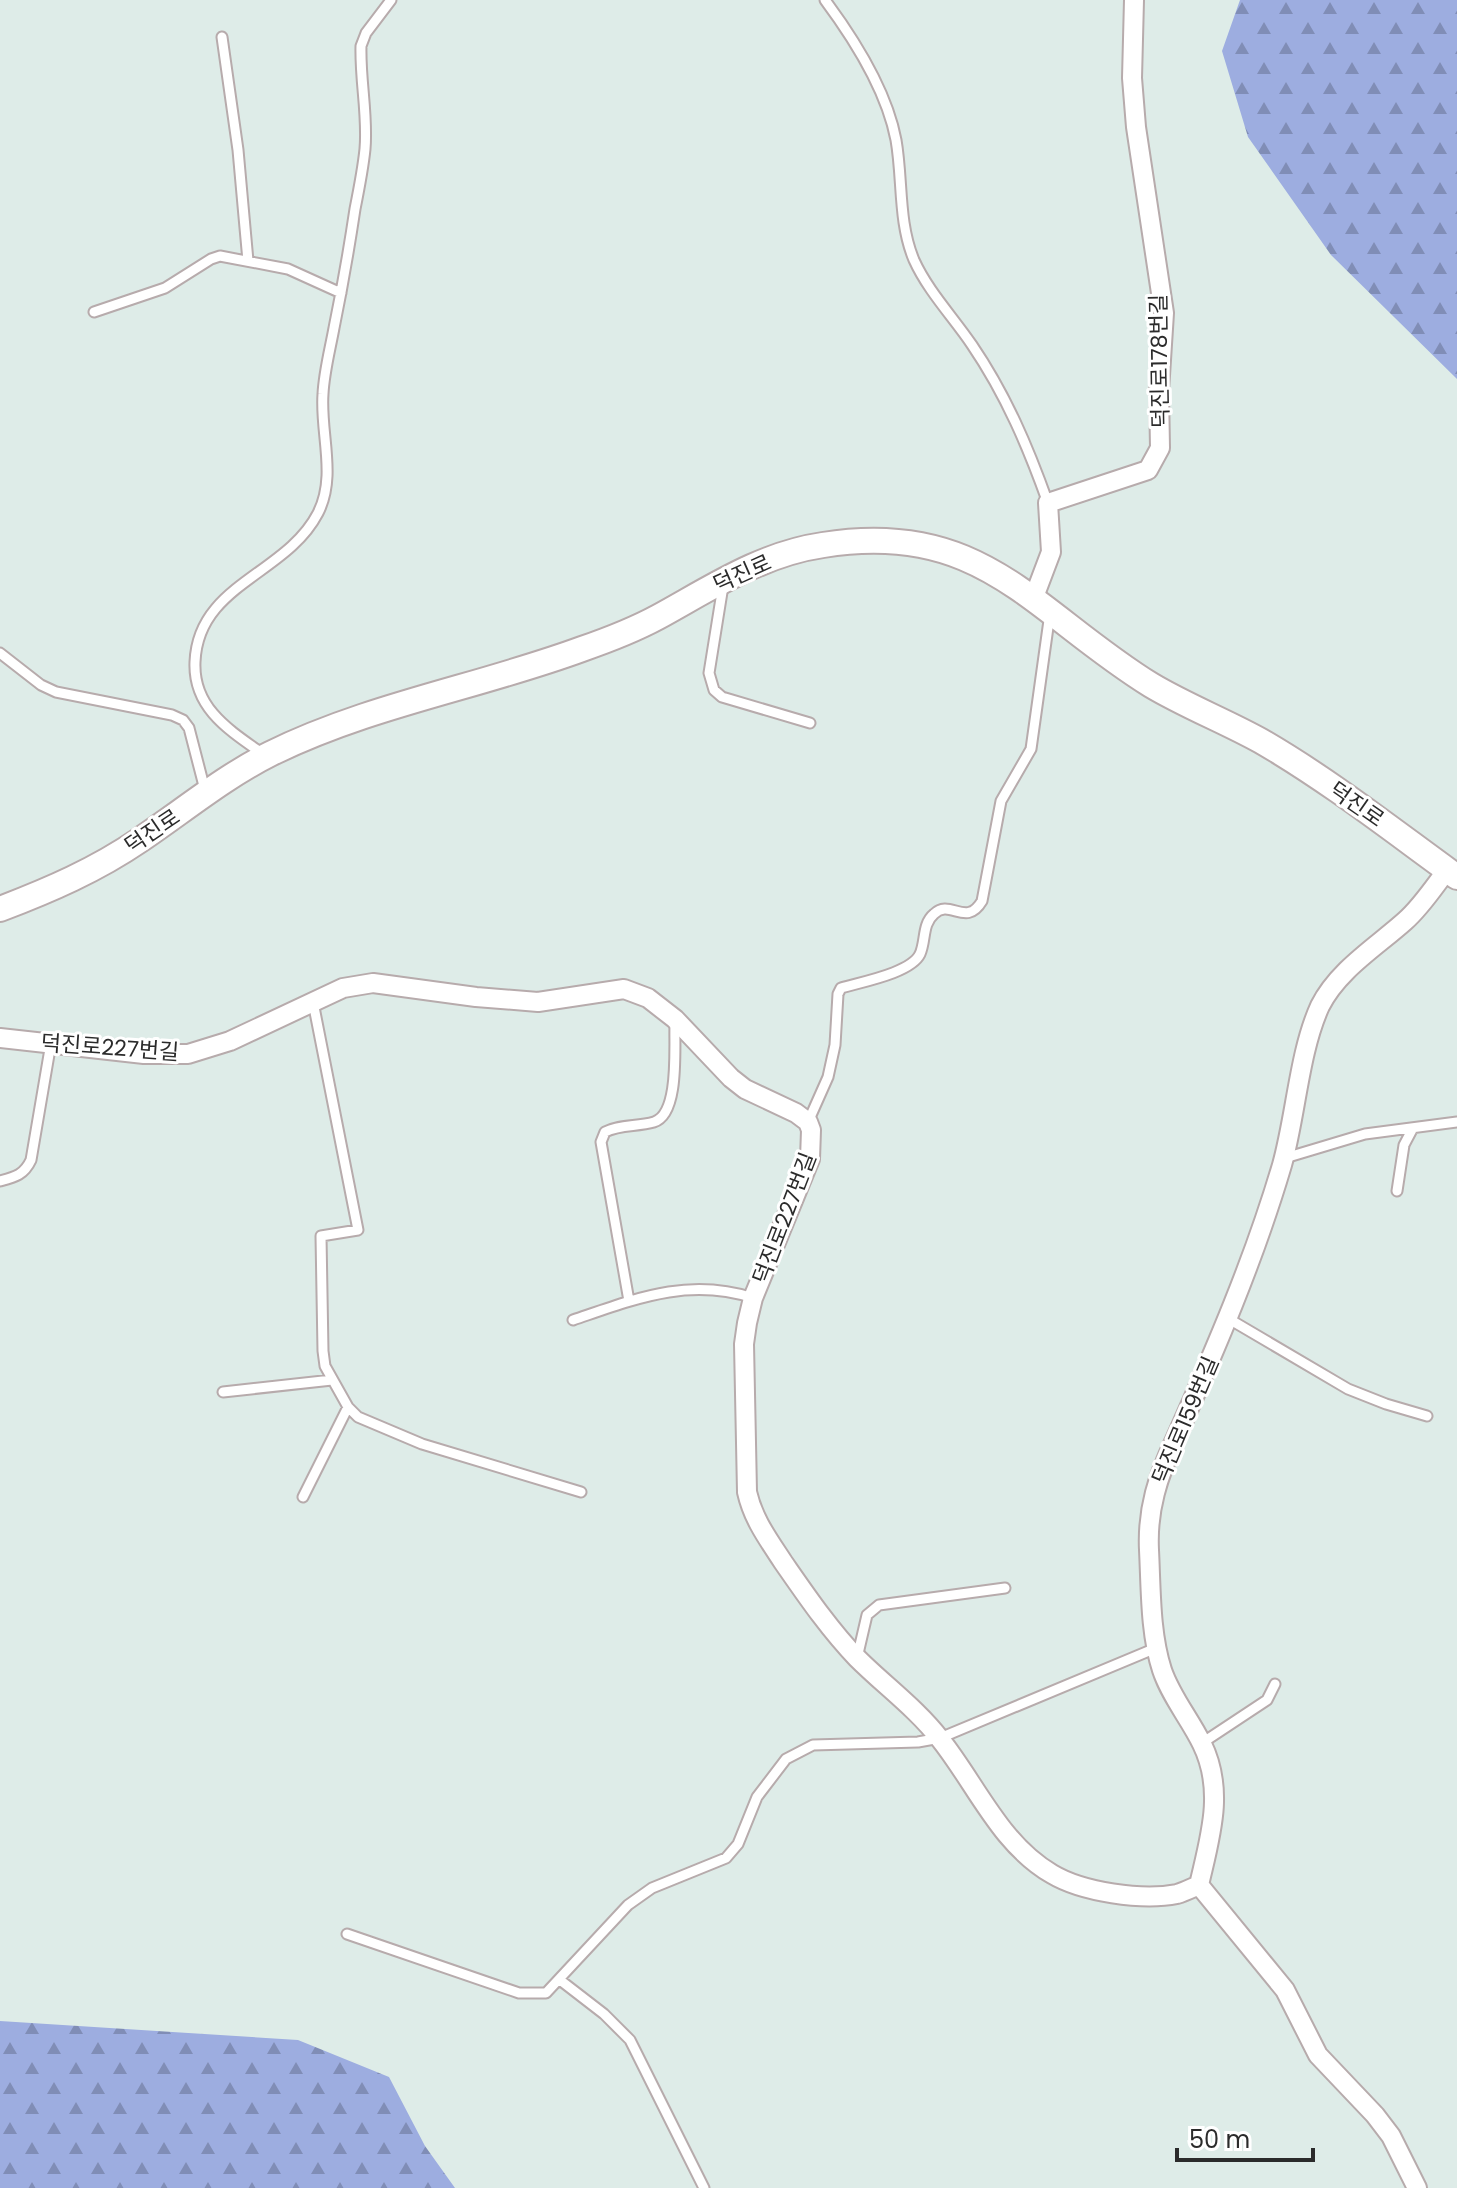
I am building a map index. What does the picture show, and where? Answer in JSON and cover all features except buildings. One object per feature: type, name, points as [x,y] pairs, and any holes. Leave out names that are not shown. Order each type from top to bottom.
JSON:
[{"type":"street","name":"덕진로178번길","points":[[1048,503],[1148,470],[1160,448],[1159,391],[1164,313],[1136,127],[1132,78],[1134,0]]},
{"type":"street","points":[[1042,603],[1051,552],[1048,503]]},
{"type":"street","name":"덕진로","points":[[0,909],[74,880],[101,865],[265,756],[316,732],[583,649],[633,629],[724,578],[803,548],[878,541],[932,547],[960,555],[997,573],[1145,681],[1297,763],[1345,794],[1452,874]]},
{"type":"street","name":"덕진로159번길","points":[[1199,1885],[1213,1824],[1216,1795],[1213,1769],[1163,1673],[1156,1648],[1148,1523],[1158,1477],[1229,1319],[1268,1213],[1284,1158],[1307,1049],[1321,1006],[1350,967],[1408,918],[1452,874]]},
{"type":"street","name":"덕진로227번길","points":[[0,1038],[144,1054],[188,1054],[230,1041],[343,988],[373,983],[538,1002],[624,989],[648,998],[675,1019],[715,1063],[745,1089],[783,1105],[808,1122],[812,1145],[810,1159],[753,1298],[744,1344],[747,1492],[751,1510],[760,1527],[823,1620],[857,1658],[940,1738],[996,1821],[1015,1843],[1050,1873],[1067,1882],[1130,1895],[1176,1894],[1199,1885]]},
{"type":"street","points":[[1199,1885],[1285,1990],[1318,2055],[1391,2136],[1417,2188]]},
{"type":"lane","points":[[265,756],[225,726],[202,702],[195,675],[197,645],[201,630],[216,604],[278,558],[317,514],[327,477],[323,389],[365,150],[361,46],[366,33],[391,0]]},
{"type":"lane","points":[[825,0],[854,42],[889,114],[895,139],[906,237],[920,272],[973,346],[1010,408],[1027,442],[1048,503]]},
{"type":"lane","points":[[222,37],[238,150],[248,261]]},
{"type":"lane","points":[[94,312],[165,288],[220,256],[288,269],[341,293]]},
{"type":"lane","points":[[724,578],[709,673],[714,690],[722,697],[810,723]]},
{"type":"lane","points":[[808,1122],[828,1077],[841,988],[903,969],[920,954],[927,923],[934,913],[944,908],[967,914],[977,909],[982,901],[1001,801],[1031,749],[1042,603]]},
{"type":"lane","points":[[0,653],[41,685],[56,692],[172,715],[183,720],[189,728],[206,794]]},
{"type":"lane","points":[[313,1002],[358,1230],[321,1236],[323,1351],[332,1380],[348,1407],[358,1417],[422,1444],[581,1492]]},
{"type":"lane","points":[[629,1301],[601,1142],[605,1132],[612,1128],[657,1121],[665,1115],[672,1094],[675,1019]]},
{"type":"lane","points":[[0,1181],[26,1170],[31,1160],[51,1043]]},
{"type":"lane","points":[[1284,1158],[1365,1134],[1457,1122]]},
{"type":"lane","points":[[1397,1191],[1404,1145],[1413,1128]]},
{"type":"lane","points":[[573,1320],[629,1301],[692,1288],[712,1288],[753,1298]]},
{"type":"lane","points":[[1229,1319],[1348,1389],[1427,1416]]},
{"type":"lane","points":[[223,1392],[332,1380]]},
{"type":"lane","points":[[303,1497],[348,1407]]},
{"type":"lane","points":[[857,1658],[867,1615],[879,1605],[1005,1588]]},
{"type":"lane","points":[[347,1934],[519,1993],[546,1993],[628,1905],[652,1888],[726,1858],[738,1844],[757,1797],[786,1759],[813,1745],[918,1742],[940,1738],[1156,1648]]},
{"type":"lane","points":[[1202,1743],[1267,1700],[1275,1684]]},
{"type":"lane","points":[[560,1980],[604,2014],[630,2040],[704,2188]]},
{"type":"green space","points":[[1240,0],[1457,0],[1457,379],[1331,255],[1248,137],[1222,51]]},
{"type":"green space","points":[[0,2021],[298,2040],[389,2077],[425,2146],[455,2188],[0,2188]]}]
